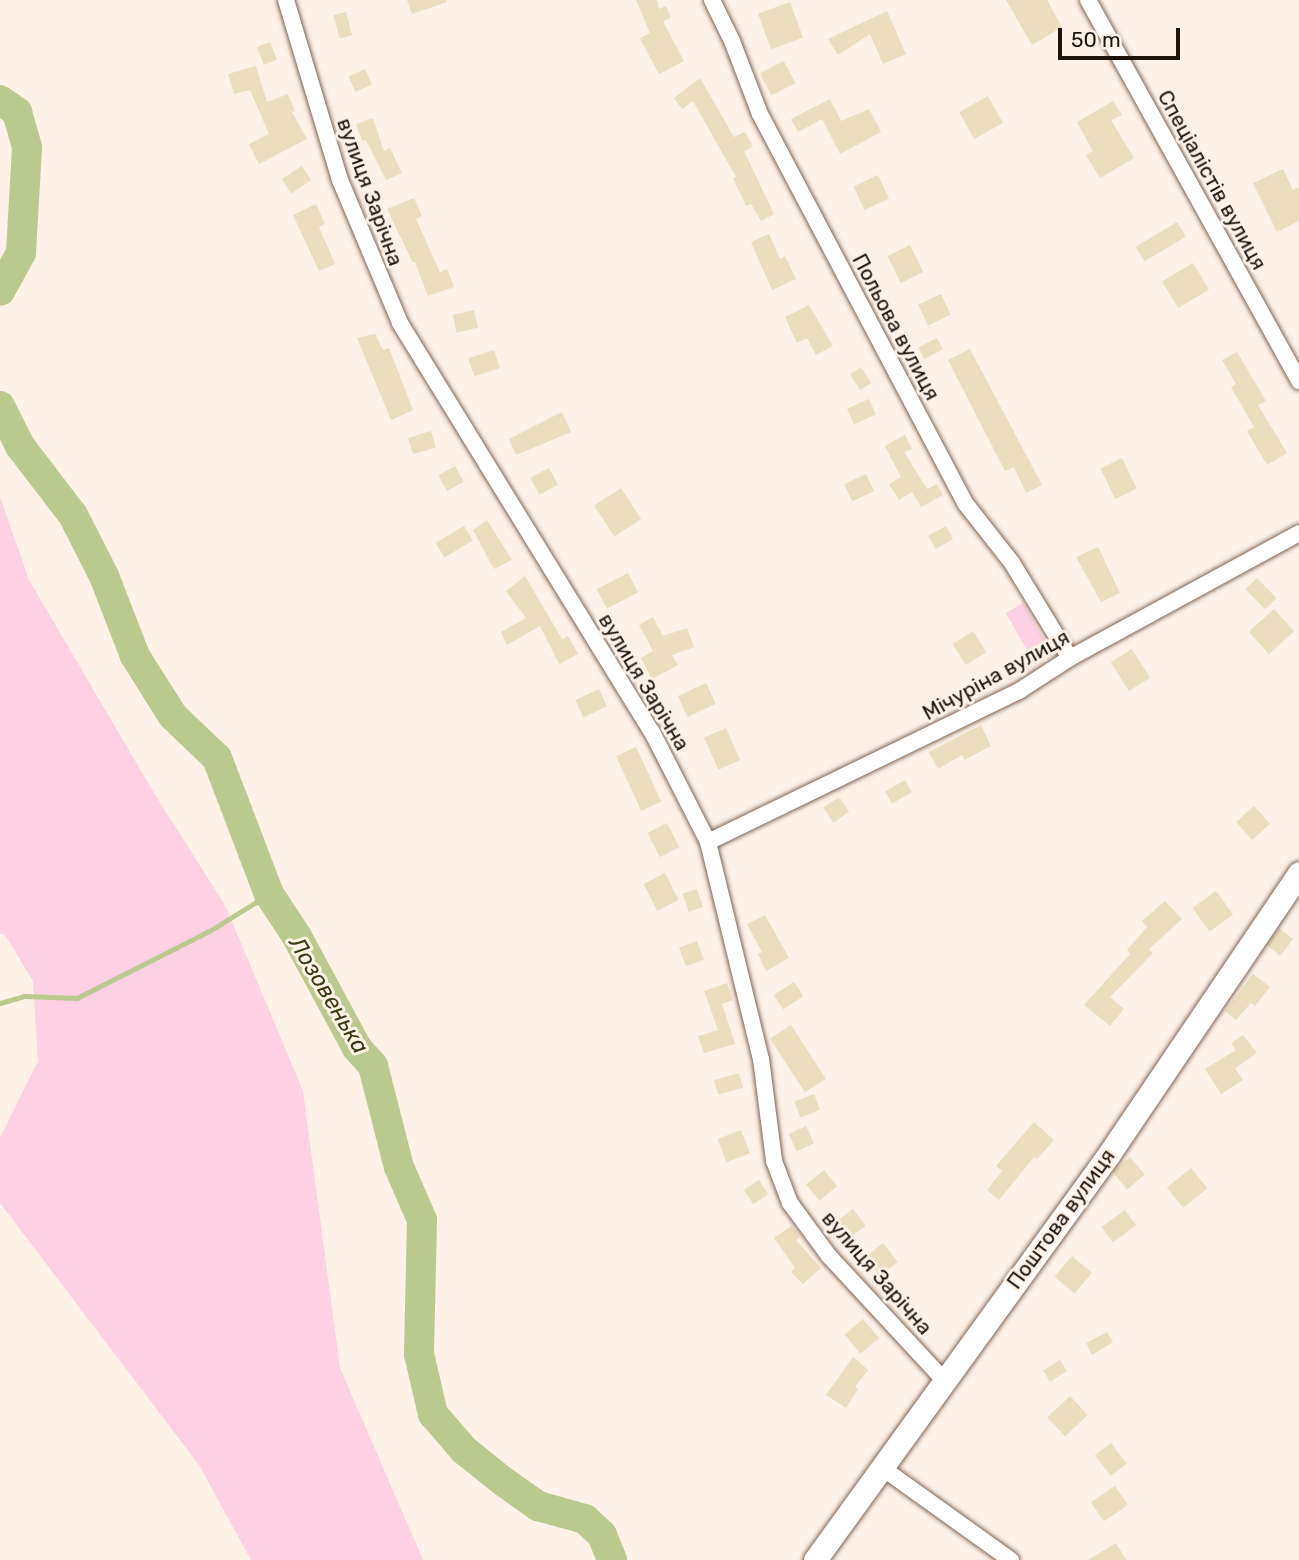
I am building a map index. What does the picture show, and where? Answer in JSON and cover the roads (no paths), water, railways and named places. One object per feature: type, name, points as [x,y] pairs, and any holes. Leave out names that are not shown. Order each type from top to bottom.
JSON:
[{"type":"street","name":"вулиця Зарічна","points":[[285,0],[340,180],[400,323],[652,732],[708,842],[761,1059],[774,1161],[790,1203],[829,1256],[944,1380]]},
{"type":"street","name":"Польова вулиця","points":[[712,0],[732,41],[760,114],[965,503],[1012,563],[1070,658]]},
{"type":"street","name":"Спеціалістів вулиця","points":[[1088,0],[1299,381]]},
{"type":"street","name":"Мічуріна вулиця","points":[[708,842],[1019,691],[1070,658],[1231,573],[1299,533]]},
{"type":"street","name":"Поштова вулиця","points":[[815,1560],[1109,1154],[1299,873]]},
{"type":"street","points":[[881,1467],[1011,1560]]},
{"type":"waterway","name":"Лозовенька","points":[[0,100],[17,112],[27,148],[21,253],[0,291]]},
{"type":"waterway","name":"Лозовенька","points":[[0,406],[20,446],[73,515],[104,576],[135,656],[173,716],[217,758],[269,894],[296,935],[357,1048],[373,1066],[399,1167],[422,1220],[419,1354],[433,1414],[464,1450],[538,1506],[585,1519],[602,1535],[612,1560]]},
{"type":"waterway","points":[[0,1003],[24,996],[77,998],[211,930],[269,894]]}]
